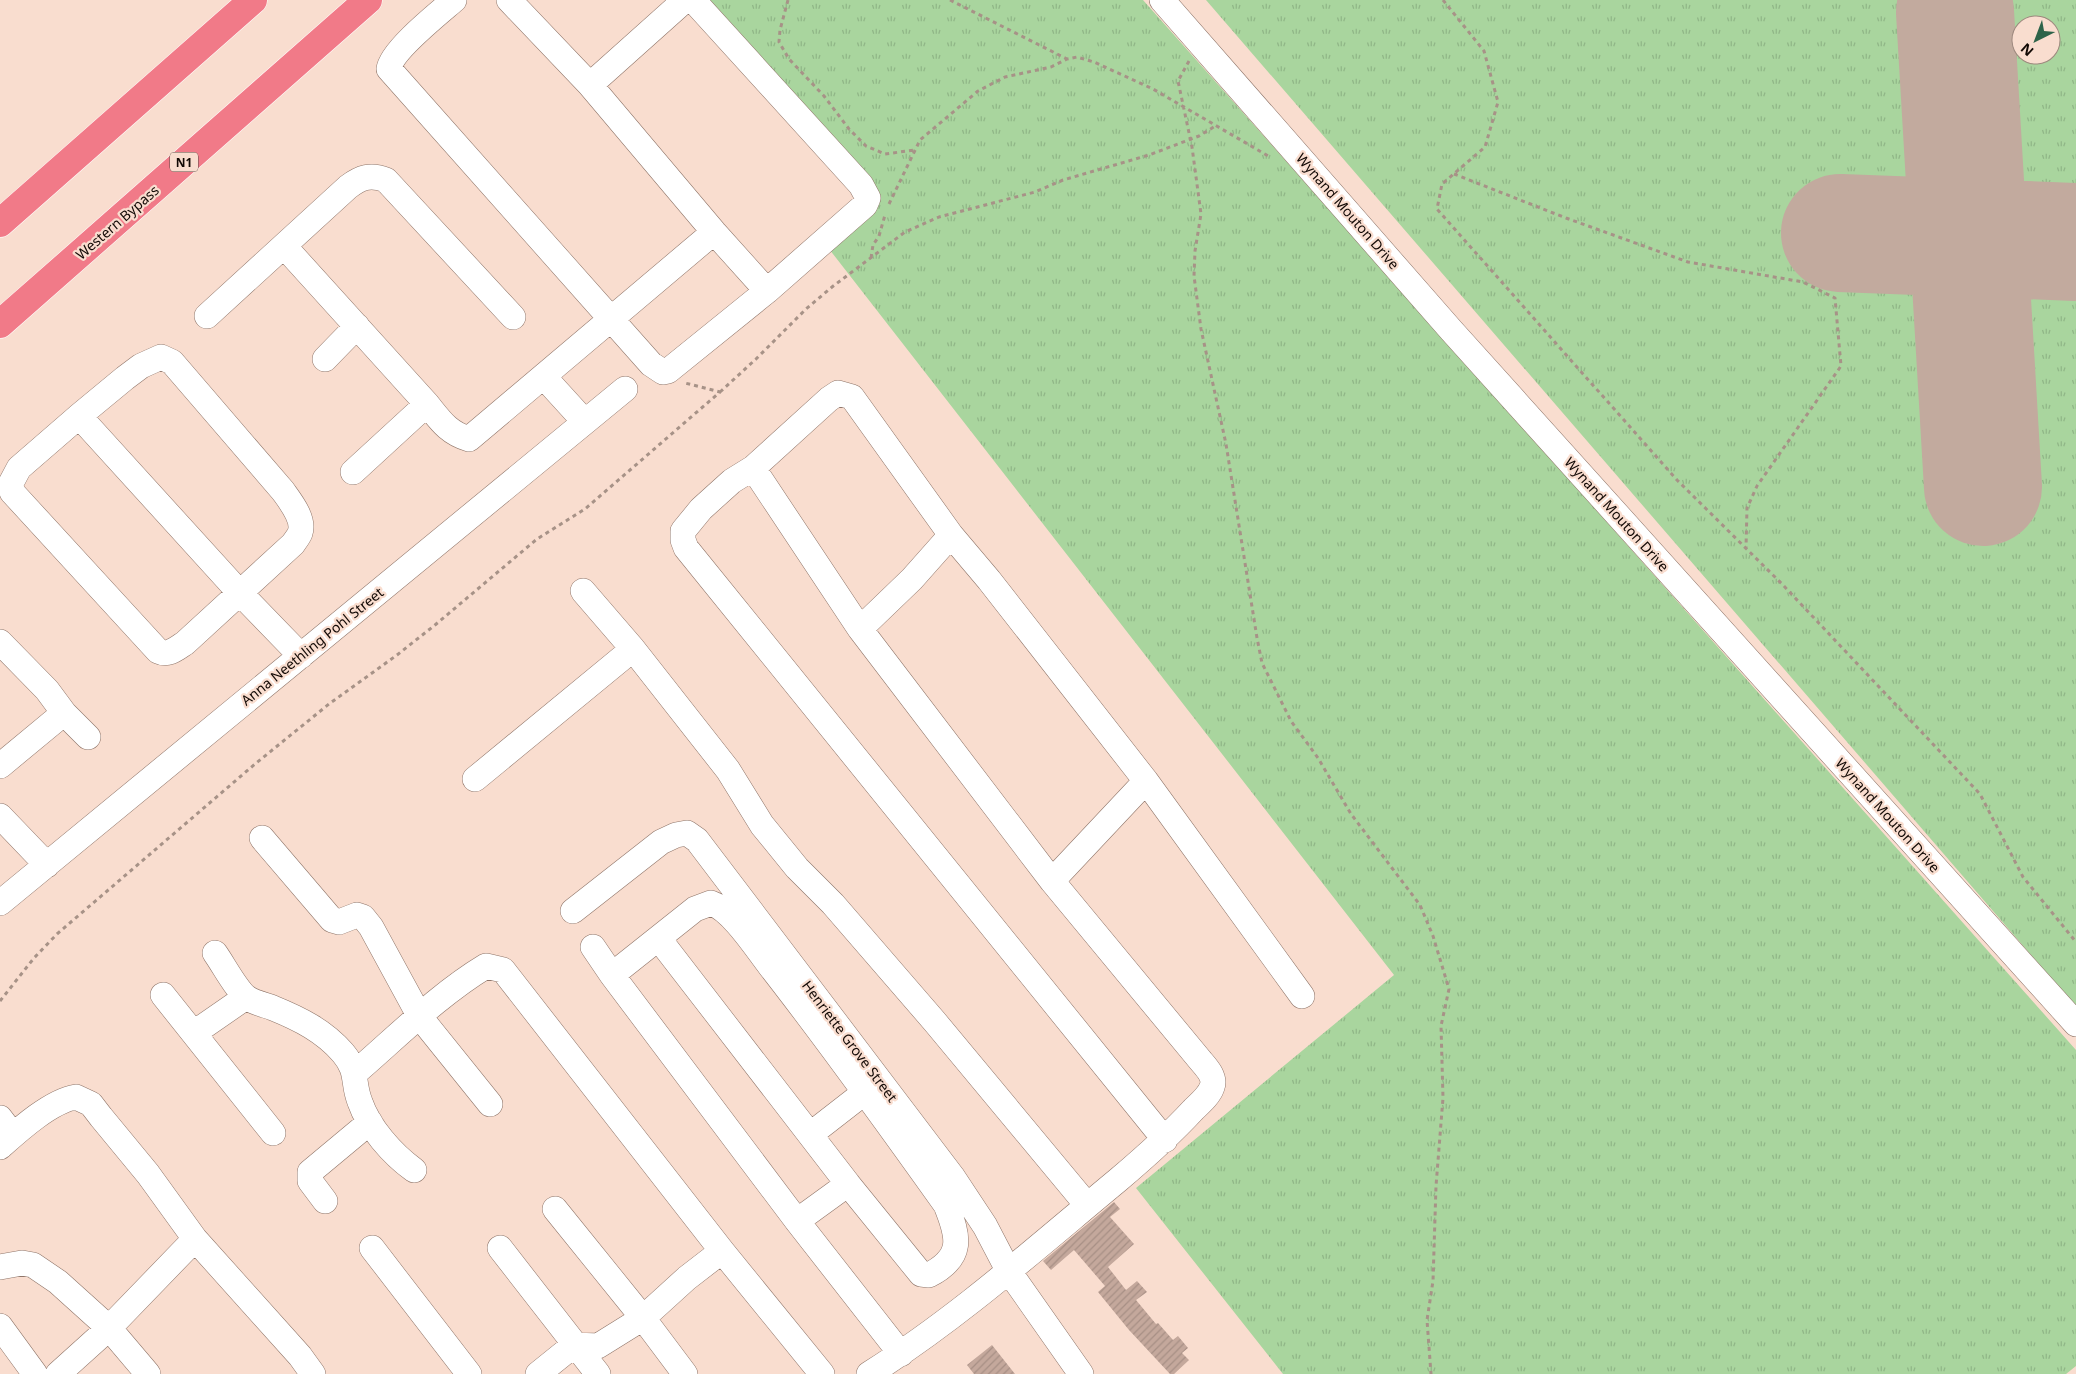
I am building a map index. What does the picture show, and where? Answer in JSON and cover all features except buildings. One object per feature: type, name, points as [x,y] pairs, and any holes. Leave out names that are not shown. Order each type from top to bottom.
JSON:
[{"type":"highway","points":[[0,223],[254,0]]},
{"type":"highway","name":"Western Bypass","points":[[0,324],[368,0]]},
{"type":"street","points":[[454,0],[403,46],[392,59],[389,69],[651,364],[660,371],[668,372],[767,291],[865,205],[868,198],[861,185],[693,0]]},
{"type":"street","points":[[509,0],[590,85],[714,232],[767,291]]},
{"type":"street","points":[[590,85],[685,0]]},
{"type":"street","name":"Wynand Mouton Drive","points":[[1162,0],[1451,330],[2076,1024]]},
{"type":"street","points":[[207,316],[354,182],[368,176],[377,176],[386,180],[513,317]]},
{"type":"street","points":[[284,246],[427,404],[446,428],[453,434],[469,439],[714,232]]},
{"type":"street","points":[[325,359],[357,326]]},
{"type":"street","points":[[161,357],[172,362],[283,491],[295,509],[300,522],[300,533],[293,544],[184,643],[171,651],[162,653],[158,650],[12,492],[11,483],[19,468],[78,416],[133,372],[151,360],[161,357]]},
{"type":"street","points":[[544,377],[585,422]]},
{"type":"street","name":"Anna Neethling Pohl Street","points":[[0,903],[625,389]]},
{"type":"street","points":[[1165,1140],[686,548],[683,540],[683,531],[689,522],[732,481],[753,468],[829,399],[838,394],[852,397],[951,536],[989,580],[1146,781],[1302,996]]},
{"type":"street","points":[[354,472],[427,404]]},
{"type":"street","points":[[78,416],[240,593],[301,656]]},
{"type":"street","points":[[753,468],[860,629],[1052,881],[1200,1060],[1210,1073],[1212,1086],[1204,1098],[1165,1140],[1087,1206],[901,1354],[869,1374]]},
{"type":"street","points":[[860,629],[912,579],[951,536]]},
{"type":"street","points":[[583,591],[633,649],[728,770],[762,825],[797,868],[833,904],[935,1022],[1087,1206]]},
{"type":"street","points":[[0,642],[47,690],[64,714],[88,737]]},
{"type":"street","points":[[475,779],[633,649]]},
{"type":"street","points":[[0,766],[64,714]]},
{"type":"street","points":[[1052,881],[1146,781]]},
{"type":"street","points":[[0,816],[47,865]]},
{"type":"street","name":"Henriette Grove Street","points":[[573,911],[662,842],[676,835],[687,833],[697,840],[952,1176],[985,1226],[1008,1270],[1080,1374]]},
{"type":"street","points":[[262,838],[332,920],[340,922],[356,914],[363,917],[383,946],[420,1017],[490,1104]]},
{"type":"street","points":[[612,975],[695,909],[711,903],[717,905],[744,933],[804,1009],[866,1092],[946,1206],[957,1235],[956,1247],[952,1258],[937,1271],[929,1275],[921,1274],[848,1184],[658,939]]},
{"type":"street","points":[[593,947],[797,1222],[901,1354]]},
{"type":"street","points":[[215,953],[246,997],[295,1017],[319,1031],[343,1054],[355,1073],[360,1102],[370,1122],[389,1146],[414,1170]]},
{"type":"street","points":[[355,1073],[450,991],[486,966],[503,970],[722,1251],[822,1374]]},
{"type":"street","points":[[163,995],[273,1133]]},
{"type":"street","points":[[194,1033],[246,997]]},
{"type":"street","points":[[811,1134],[866,1092]]},
{"type":"street","points":[[4,1133],[60,1101],[76,1097],[83,1099],[101,1117],[148,1174],[195,1239],[294,1349],[313,1374]]},
{"type":"street","points":[[325,1200],[310,1181],[310,1172],[370,1122]]},
{"type":"street","points":[[797,1222],[848,1184]]},
{"type":"street","points":[[555,1209],[643,1318],[685,1374]]},
{"type":"street","points":[[58,1374],[109,1328],[195,1239]]},
{"type":"street","points":[[372,1248],[469,1374]]},
{"type":"street","points":[[500,1248],[598,1374]]},
{"type":"street","points":[[538,1374],[574,1344],[598,1346],[643,1318],[687,1278],[722,1251]]},
{"type":"street","points":[[0,1267],[22,1263],[32,1265],[58,1282],[109,1328],[148,1374]]},
{"type":"street","points":[[0,1326],[35,1374]]},
{"type":"path","points":[[788,0],[780,30],[779,42],[789,59],[824,96],[849,129],[866,146],[885,154],[915,150]]},
{"type":"path","points":[[950,0],[1067,59]]},
{"type":"path","points":[[1443,0],[1484,51],[1498,102],[1485,147],[1442,184],[1437,209],[1677,480],[1782,584],[1980,794],[2023,877],[2076,942]]},
{"type":"path","points":[[871,259],[873,245],[879,236],[884,216],[920,140],[978,91],[1005,77],[1059,64],[1067,59],[1077,57],[1094,62],[1154,89],[1272,158]]},
{"type":"path","points":[[1191,59],[1178,81],[1192,147],[1201,214],[1195,251],[1194,276],[1201,329],[1226,444],[1262,663],[1291,721],[1318,758],[1351,814],[1420,905],[1433,936],[1449,989],[1441,1026],[1443,1098],[1436,1186],[1433,1281],[1427,1320],[1431,1374]]},
{"type":"path","points":[[0,1001],[34,958],[57,934],[255,764],[329,704],[435,625],[537,539],[586,509],[720,392],[806,309],[905,232],[938,217],[1035,192],[1063,180],[1149,155],[1198,136],[1217,125]]},
{"type":"path","points":[[1454,174],[1566,218],[1688,262],[1803,282],[1834,298],[1841,366],[1757,486],[1747,508],[1746,548]]},
{"type":"path","points":[[668,372],[676,380],[720,392]]},
{"type":"green space","points":[[696,0],[1143,0],[2076,1050],[2076,1366],[2066,1374],[1283,1374],[1136,1188],[1394,975],[826,245],[875,201]]},
{"type":"green space","points":[[1206,0],[2076,0],[2076,1007]]},
{"type":"runway","points":[[1955,12],[1983,487]]},
{"type":"runway","points":[[1840,233],[2076,242]]}]
